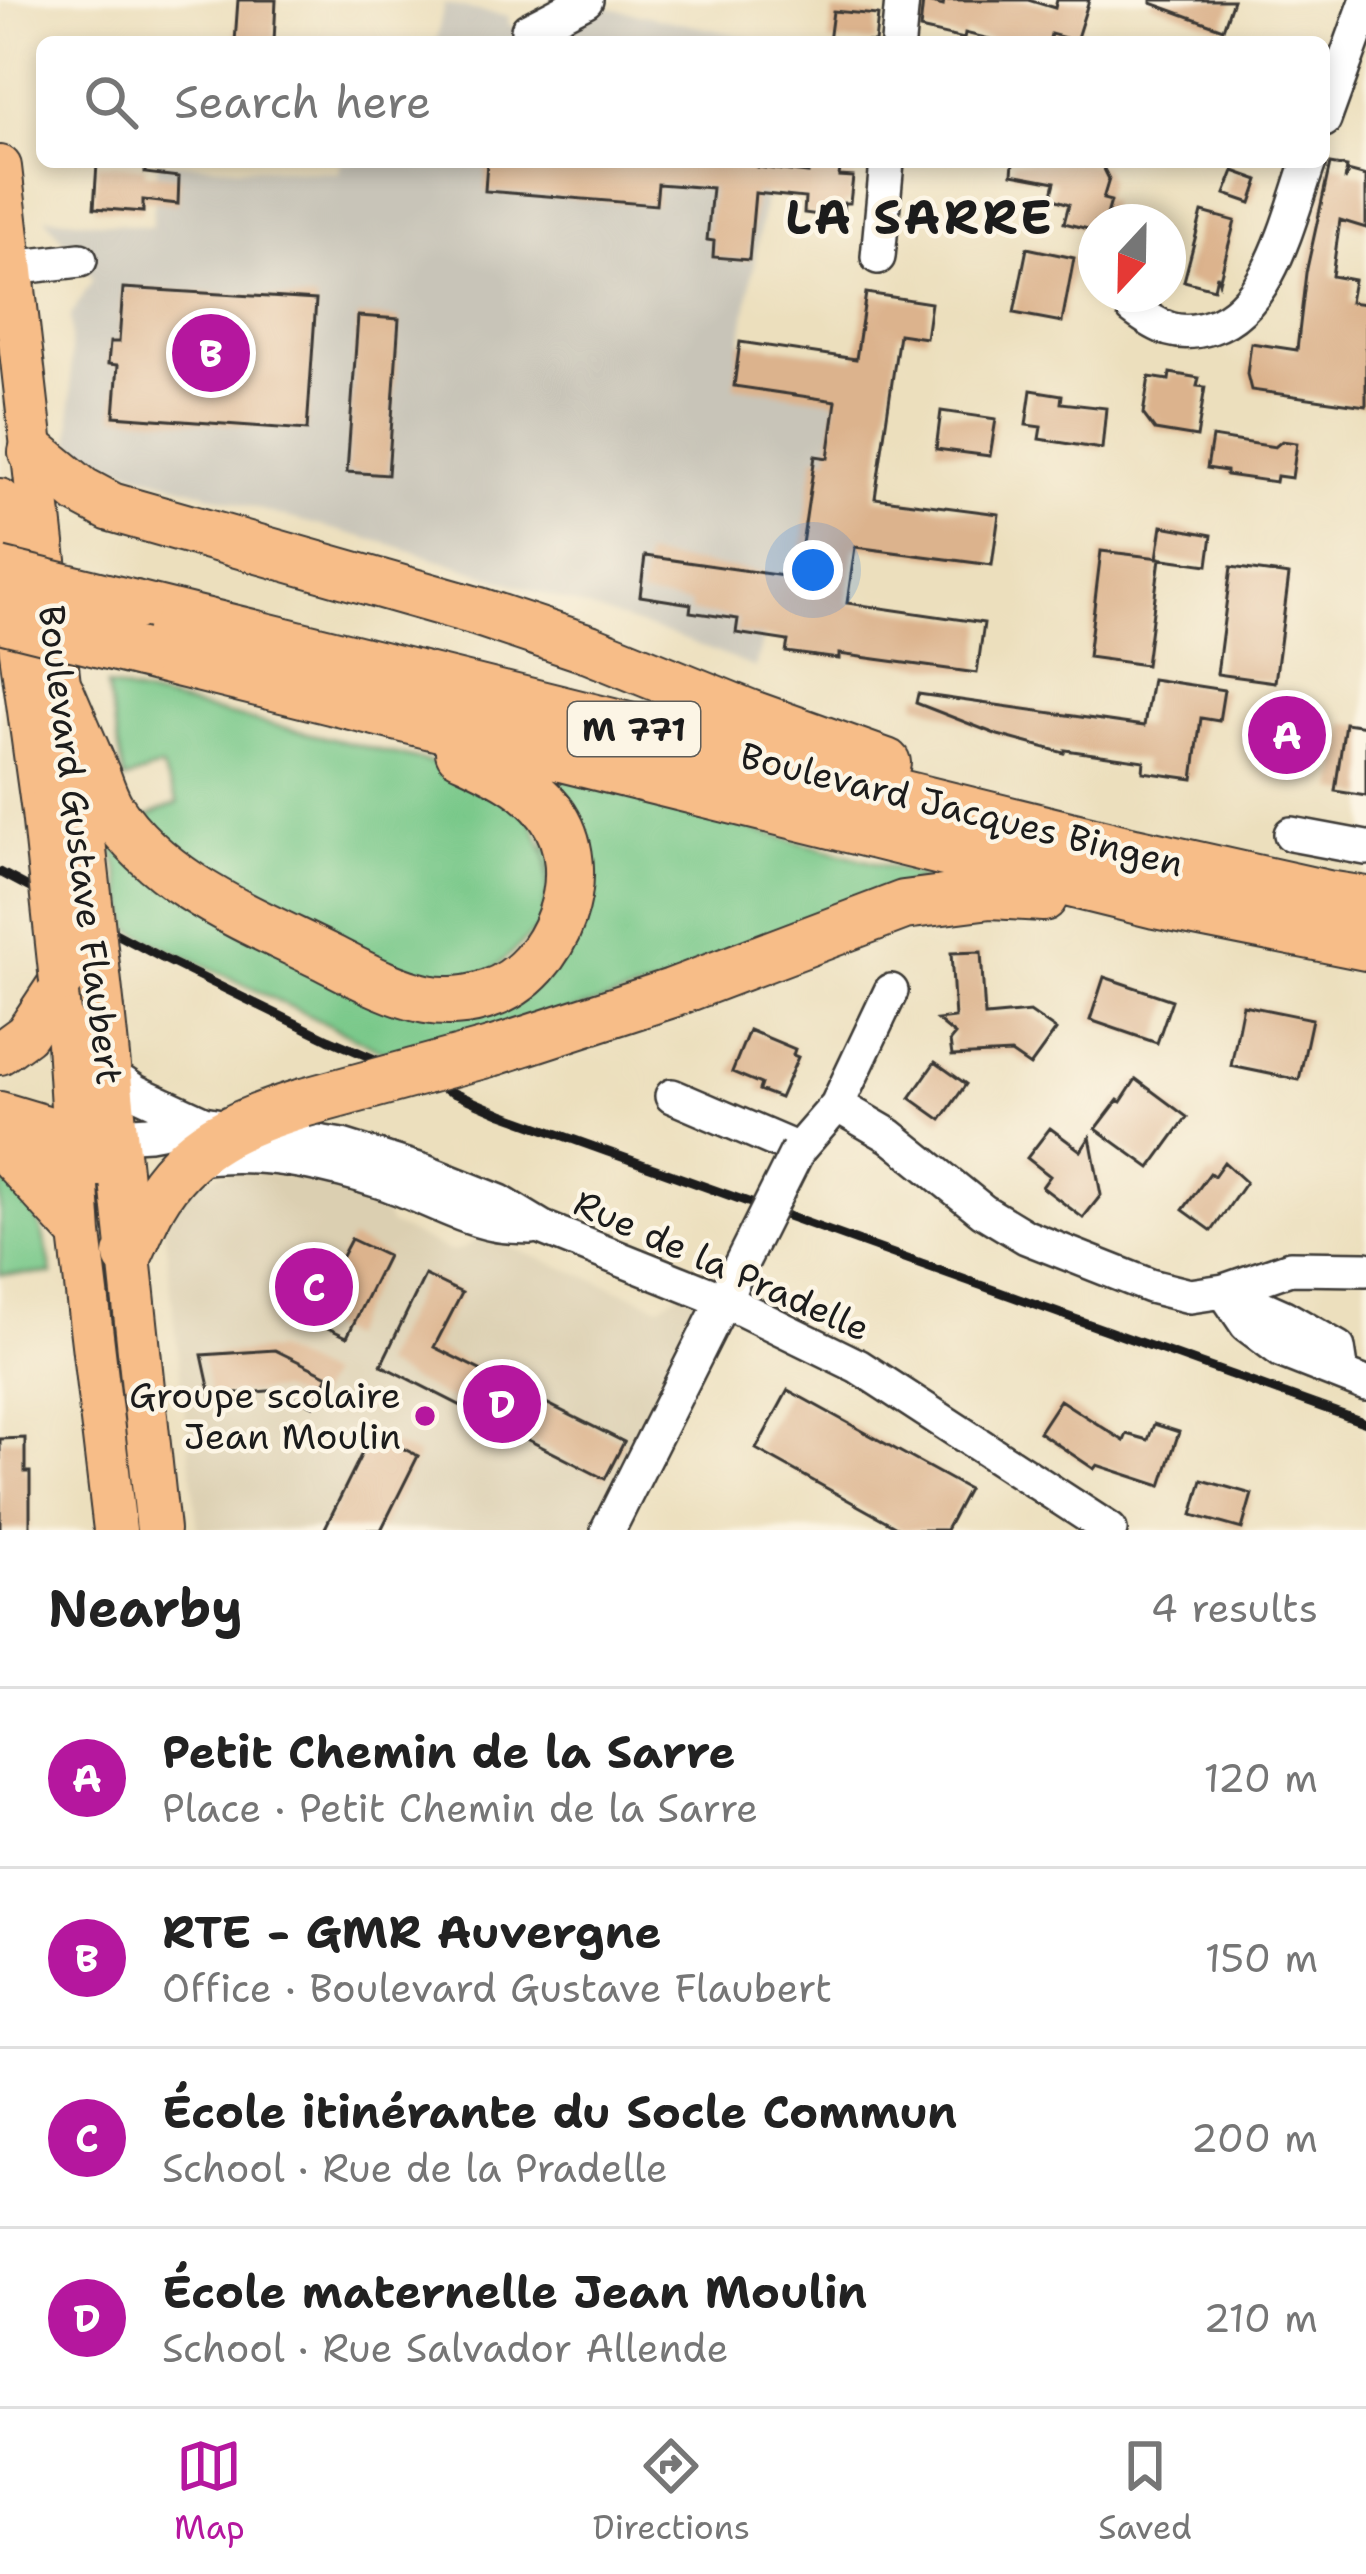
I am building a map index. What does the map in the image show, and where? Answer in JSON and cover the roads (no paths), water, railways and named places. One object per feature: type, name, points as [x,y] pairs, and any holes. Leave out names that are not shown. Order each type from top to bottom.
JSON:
[{"type":"highway","points":[[33,452],[81,491],[111,507],[476,611],[589,649],[749,714],[1134,852]]},
{"type":"highway","name":"Boulevard Jacques Bingen","points":[[0,572],[1134,852],[1366,901]]},
{"type":"highway","name":"Boulevard Jacques Bingen","points":[[0,618],[1155,904],[1366,946]]},
{"type":"highway","points":[[60,692],[110,808],[150,856],[202,895],[404,994],[457,1001],[492,994],[537,962],[565,910],[564,844],[551,813],[506,773],[356,706]]},
{"type":"highway","points":[[128,1255],[152,1203],[207,1137],[303,1103],[494,1051],[672,993],[904,905],[989,894],[1155,904]]},
{"type":"main road","name":"Boulevard Gustave Flaubert","points":[[0,167],[60,692],[112,1076],[158,1530]]},
{"type":"main road","name":"Boulevard Gustave Flaubert","points":[[0,500],[43,812],[67,1027],[80,1234],[115,1530]]},
{"type":"main road","points":[[0,1053],[26,1034],[61,981]]},
{"type":"main road","points":[[1,1138],[118,1150],[207,1137]]},
{"type":"main road","points":[[1,1138],[80,1234]]},
{"type":"street","points":[[528,30],[586,0]]},
{"type":"street","points":[[899,36],[902,0]]},
{"type":"street","points":[[1330,103],[1366,4]]},
{"type":"street","points":[[878,257],[886,168]]},
{"type":"street","points":[[1138,312],[1158,327],[1194,332],[1224,323],[1243,310],[1269,272],[1307,168]]},
{"type":"street","points":[[13,268],[80,260]]},
{"type":"street","points":[[1291,834],[1366,848]]},
{"type":"street","points":[[608,1530],[798,1150],[838,1105],[891,991]]},
{"type":"street","points":[[112,1076],[207,1137]]},
{"type":"street","points":[[672,1096],[798,1150]]},
{"type":"street","points":[[838,1105],[890,1136],[983,1211],[1026,1237],[1150,1286],[1190,1296],[1224,1291],[1290,1268],[1366,1269]]},
{"type":"street","name":"Rue de la Pradelle","points":[[207,1137],[222,1154],[295,1161],[379,1180],[492,1224],[543,1228]]},
{"type":"street","name":"Rue de la Pradelle","points":[[207,1137],[342,1146],[386,1158],[500,1202],[543,1228],[727,1291],[858,1366],[1110,1530]]},
{"type":"street","points":[[1224,1291],[1338,1348],[1354,1379]]},
{"type":"railway","points":[[0,872],[328,1039],[502,1114],[1366,1423]]},
{"type":"place","name":"RTE - GMR Auvergne","points":[[211,353]]},
{"type":"place","name":"Petit Chemin de la Sarre","points":[[1287,735]]},
{"type":"place","name":"École itinérante du Socle Commun","points":[[314,1287]]},
{"type":"place","name":"École maternelle Jean Moulin","points":[[502,1404]]},
{"type":"place","name":"Groupe scolaire Jean Moulin","points":[[425,1416]]},
{"type":"district","name":"LA SARRE","points":[[920,217]]}]
